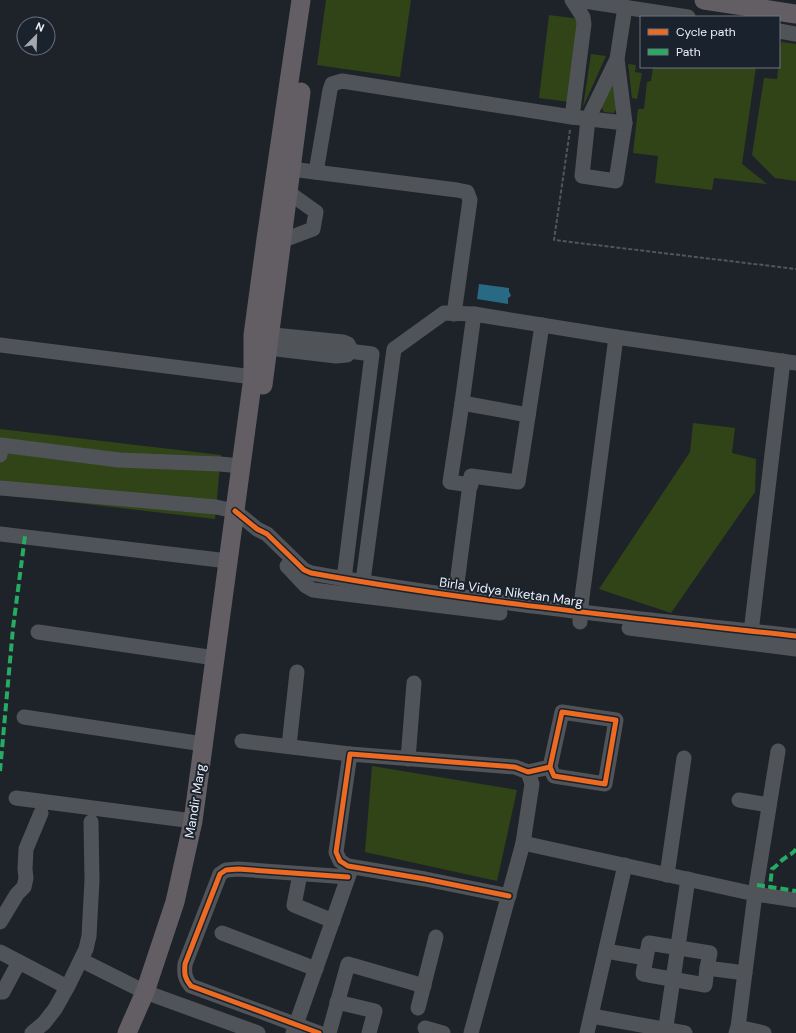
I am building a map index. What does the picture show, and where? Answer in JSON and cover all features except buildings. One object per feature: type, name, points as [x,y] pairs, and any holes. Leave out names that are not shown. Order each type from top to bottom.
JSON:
[{"type":"main road","points":[[246,519],[241,466],[253,377],[263,340],[281,241],[291,169],[304,21],[301,0]]},
{"type":"main road","points":[[233,562],[236,540],[246,519],[263,340],[266,239],[304,21],[312,0]]},
{"type":"main road","points":[[704,0],[748,12],[796,14]]},
{"type":"main road","name":"Mandir Marg","points":[[141,1033],[175,902],[193,821],[215,658],[233,562]]},
{"type":"main road","name":"Mandir Marg","points":[[127,1033],[150,994],[186,906],[233,562]]},
{"type":"street","points":[[572,0],[583,17],[584,24],[572,117]]},
{"type":"street","points":[[578,0],[682,16]]},
{"type":"street","points":[[617,59],[588,119],[582,176],[616,181],[625,123],[617,59],[625,7]]},
{"type":"street","points":[[780,32],[796,34]]},
{"type":"street","points":[[316,172],[330,90],[332,84],[342,81],[572,117],[625,123]]},
{"type":"street","points":[[291,169],[467,192],[470,200],[454,314]]},
{"type":"street","points":[[281,241],[313,229],[316,212],[288,192]]},
{"type":"street","points":[[363,581],[394,349],[444,313],[474,314],[616,337],[790,362],[750,637]]},
{"type":"street","points":[[470,485],[450,482],[474,314]]},
{"type":"street","points":[[455,602],[472,476],[518,482],[542,325]]},
{"type":"street","points":[[263,340],[274,335],[343,342],[348,344],[350,348],[349,351],[372,354],[344,579]]},
{"type":"street","points":[[580,617],[616,337]]},
{"type":"street","points":[[0,345],[253,377]]},
{"type":"street","points":[[462,403],[528,415]]},
{"type":"street","points":[[0,455],[1,445],[119,460],[241,466]]},
{"type":"street","points":[[0,488],[216,507],[246,519],[260,540],[306,586],[313,590],[455,602],[750,637],[796,649]]},
{"type":"street","name":"Birla Vidya Niketan Marg","points":[[246,519],[266,534],[304,570],[311,573],[363,581],[455,602]]},
{"type":"street","points":[[0,534],[233,562]]},
{"type":"street","points":[[38,632],[215,658]]},
{"type":"street","points":[[750,637],[796,636]]},
{"type":"street","points":[[289,746],[297,672]]},
{"type":"street","points":[[408,759],[414,683]]},
{"type":"street","points":[[562,712],[616,720],[605,784],[554,776],[550,767],[562,712]]},
{"type":"street","points":[[24,718],[203,744]]},
{"type":"street","points":[[242,740],[350,754],[515,767],[528,772],[550,767]]},
{"type":"street","points":[[764,1033],[737,1030],[755,894],[778,751]]},
{"type":"street","points":[[350,754],[336,852],[340,861],[350,872]]},
{"type":"street","points":[[667,875],[684,758]]},
{"type":"street","points":[[470,1033],[523,843],[532,784],[528,772]]},
{"type":"street","points":[[16,798],[193,821]]},
{"type":"street","points":[[739,800],[769,805]]},
{"type":"street","points":[[0,922],[17,894],[24,887],[26,878],[26,849],[41,813]]},
{"type":"street","points":[[32,1033],[44,1023],[55,1009],[86,949],[89,936],[92,880],[91,822]]},
{"type":"street","points":[[523,843],[755,894],[796,900]]},
{"type":"street","points":[[587,1033],[625,865]]},
{"type":"street","points":[[319,1033],[294,1029],[196,989],[187,981],[184,973],[185,964],[220,874],[226,870],[238,869],[300,874],[350,872],[425,879],[509,896]]},
{"type":"street","points":[[294,1029],[350,872]]},
{"type":"street","points":[[300,874],[294,905],[333,921]]},
{"type":"street","points":[[666,1031],[688,879]]},
{"type":"street","points":[[222,933],[316,968]]},
{"type":"street","points":[[418,1008],[436,937]]},
{"type":"street","points":[[649,943],[710,953],[705,985],[673,981],[642,974],[646,958],[649,943]]},
{"type":"street","points":[[606,951],[646,958]]},
{"type":"street","points":[[0,952],[67,987]]},
{"type":"street","points":[[81,960],[150,994],[258,1033]]},
{"type":"street","points":[[0,992],[3,992],[19,962]]},
{"type":"street","points":[[329,1033],[348,964],[424,986]]},
{"type":"street","points":[[708,968],[745,973]]},
{"type":"street","points":[[337,1002],[375,1011],[369,1033]]},
{"type":"street","points":[[592,1016],[666,1031],[685,1033]]},
{"type":"path","points":[[572,117],[554,240],[796,269]]},
{"type":"green space","points":[[326,0],[411,0],[400,77],[317,65]]},
{"type":"green space","points":[[549,15],[580,19],[570,102],[539,98]]},
{"type":"green space","points":[[781,42],[796,44],[796,181],[775,178],[752,155],[764,78],[777,79],[778,68],[780,68]]},
{"type":"green space","points":[[591,54],[606,56],[583,107]]},
{"type":"green space","points":[[628,64],[636,65],[635,72],[642,73],[637,99],[632,98]]},
{"type":"green space","points":[[653,68],[756,68],[742,164],[767,184],[714,178],[712,190],[655,183],[658,156],[633,153],[638,109],[644,109],[647,82],[651,81]]},
{"type":"green space","points":[[611,82],[614,82],[617,108],[614,113],[604,112],[601,107]]},
{"type":"green space","points":[[693,423],[735,428],[732,453],[756,459],[755,492],[671,613],[599,589],[690,452]]},
{"type":"green space","points":[[0,429],[221,455],[215,519],[0,494]]},
{"type":"green space","points":[[372,766],[517,790],[497,881],[365,852]]},
{"type":"water","points":[[479,284],[509,288],[511,296],[508,298],[508,304],[477,299]]},
{"type":"marked path","points":[[0,771],[13,628],[25,536]]},
{"type":"marked path","points":[[796,849],[772,869],[770,887],[796,891]]},
{"type":"marked path","points":[[757,885],[770,887]]},
{"type":"cycle path","points":[[235,511],[257,529],[267,534],[304,570],[311,573],[432,593],[492,601],[796,636]]},
{"type":"cycle path","points":[[509,896],[425,879],[348,866],[340,861],[336,852],[350,754],[515,767],[528,772],[550,767],[554,776],[605,784],[616,720],[562,712],[550,767]]},
{"type":"cycle path","points":[[319,1033],[191,986],[185,976],[185,964],[220,874],[226,870],[238,869],[348,877]]}]
